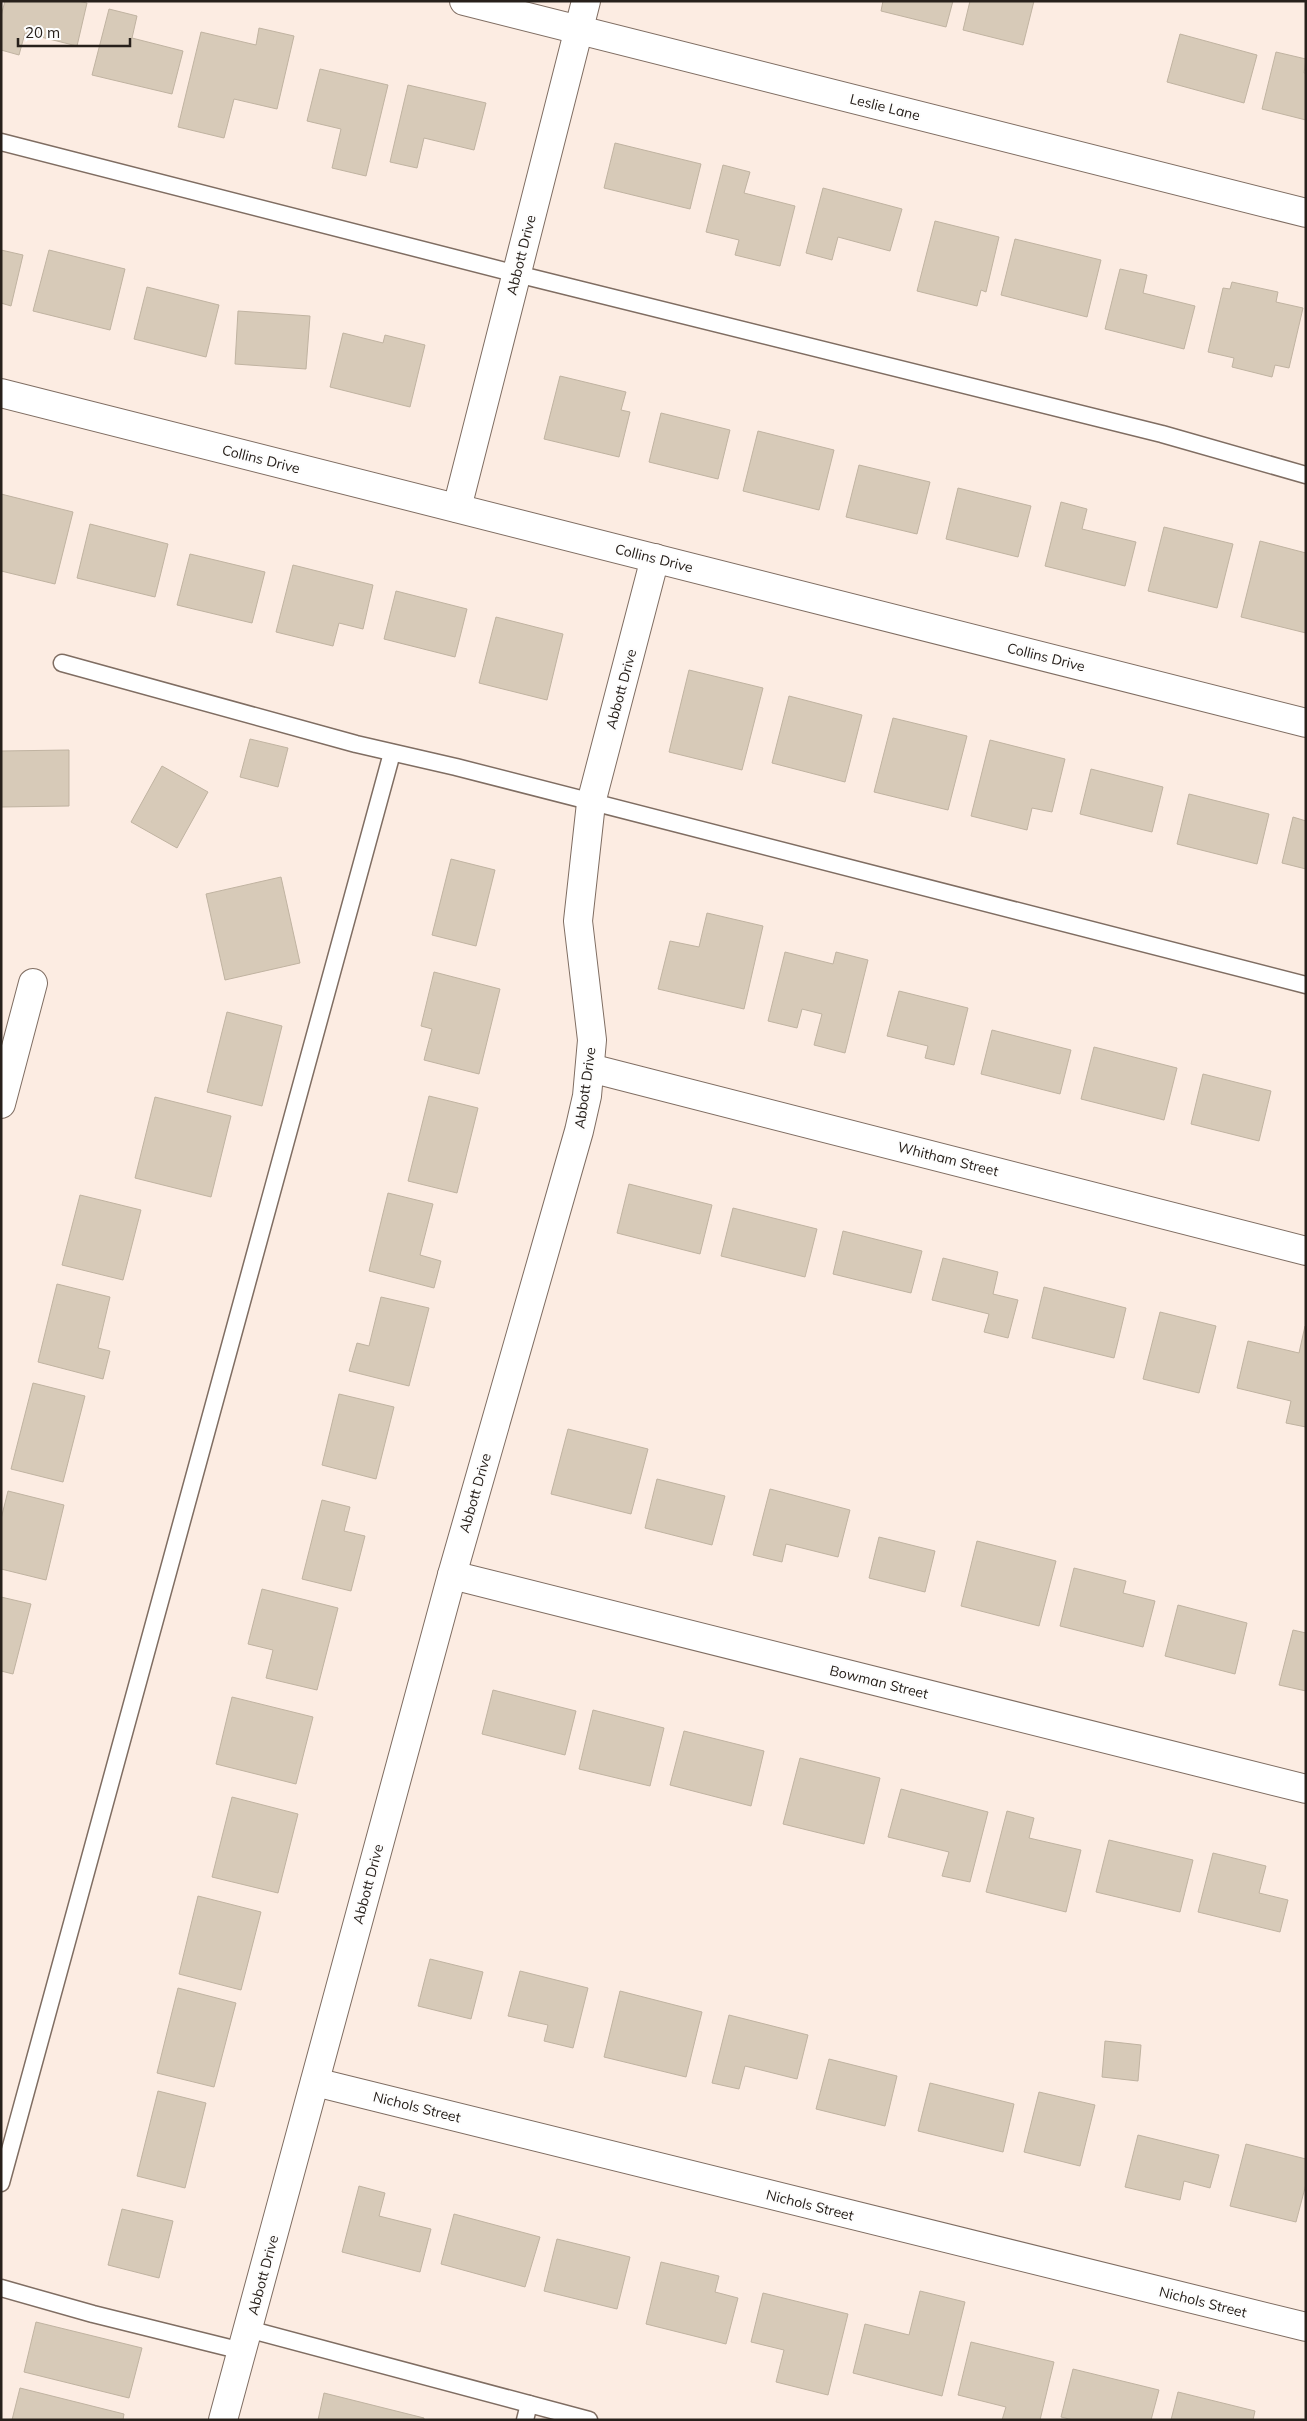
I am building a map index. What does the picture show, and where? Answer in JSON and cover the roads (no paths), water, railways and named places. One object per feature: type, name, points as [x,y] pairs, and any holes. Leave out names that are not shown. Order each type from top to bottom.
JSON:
[{"type":"street","name":"Leslie Lane","points":[[464,1],[1306,213]]},
{"type":"street","name":"Abbott Drive","points":[[457,508],[586,1]]},
{"type":"street","name":"Collins Drive","points":[[1,393],[1306,723]]},
{"type":"street","name":"Abbott Drive","points":[[223,2420],[452,1576],[579,1132],[590,1068],[592,1040],[578,922],[591,803],[655,558]]},
{"type":"street","points":[[1,1104],[33,983]]},
{"type":"street","name":"Whitham Street","points":[[590,1068],[1306,1251]]},
{"type":"street","name":"Bowman Street","points":[[452,1576],[1306,1790]]},
{"type":"street","name":"Nichols Street","points":[[315,2082],[1306,2328]]},
{"type":"lane","points":[[1,142],[516,274],[1162,434],[1306,475]]},
{"type":"lane","points":[[62,663],[392,752],[465,769],[591,803],[1306,985]]},
{"type":"lane","points":[[1,2183],[392,752]]},
{"type":"lane","points":[[1,2288],[92,2314],[245,2340],[527,2412],[589,2420]]}]
